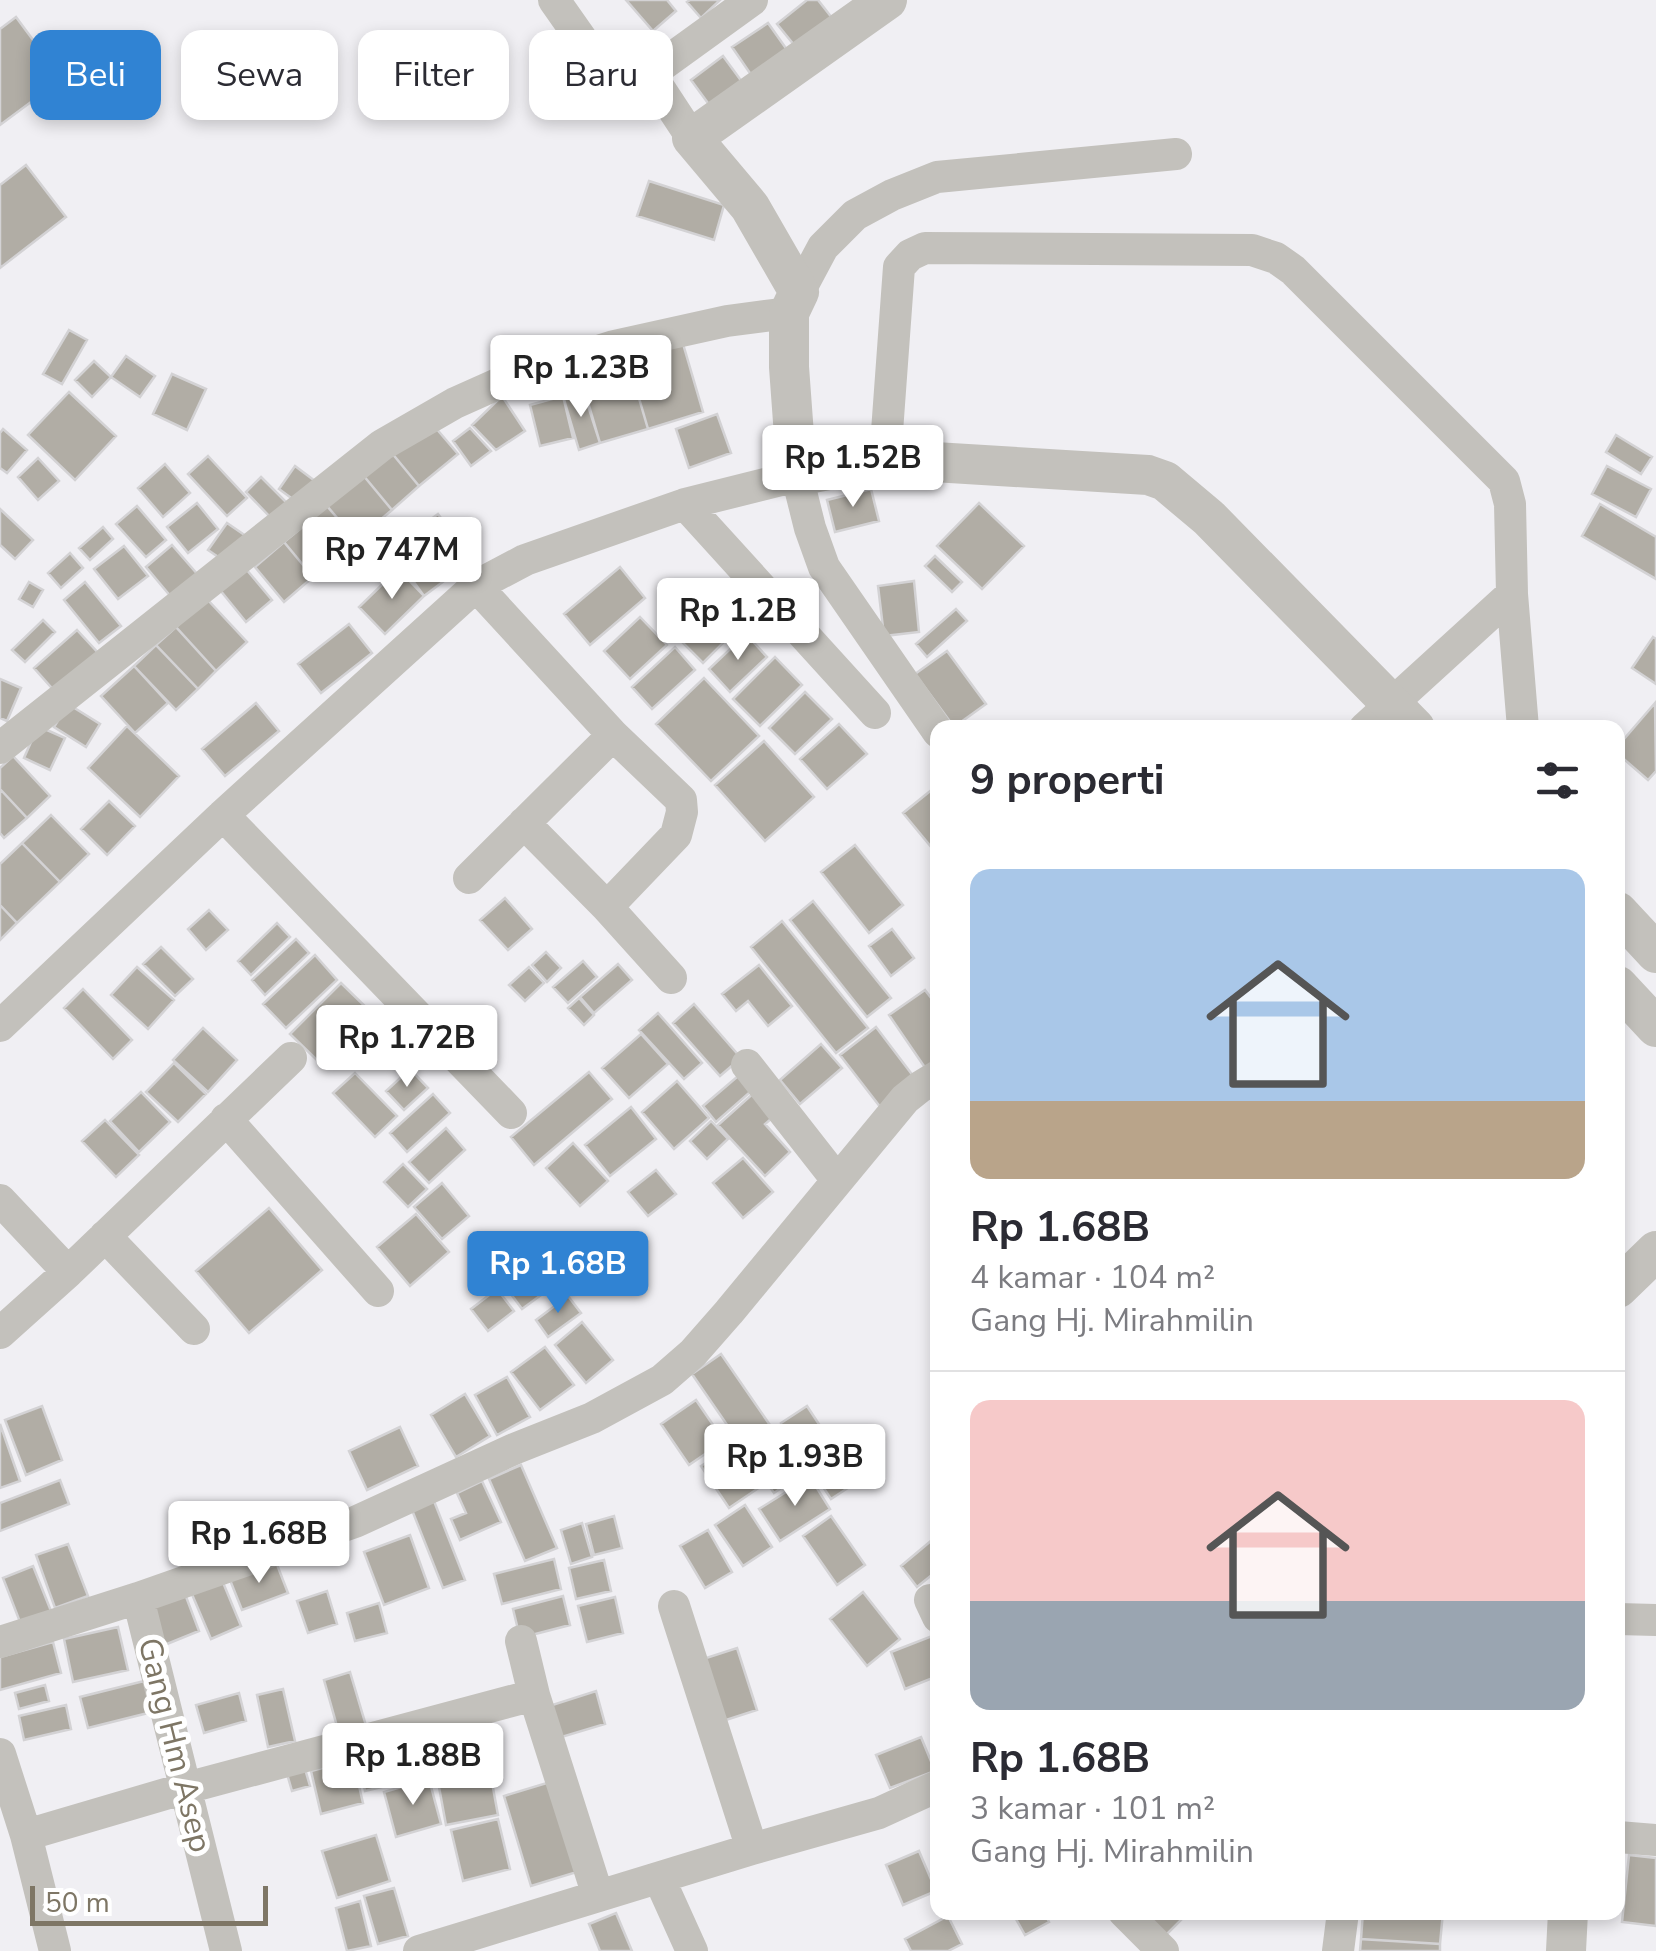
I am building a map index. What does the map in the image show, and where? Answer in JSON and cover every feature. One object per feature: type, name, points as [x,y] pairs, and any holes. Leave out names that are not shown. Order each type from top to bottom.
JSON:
[{"type":"street","points":[[554,0],[575,30]]},
{"type":"street","points":[[673,57],[752,0]]},
{"type":"street","points":[[692,138],[888,0]]},
{"type":"street","points":[[673,109],[750,208],[790,290],[789,367],[797,476],[824,568],[930,720]]},
{"type":"street","points":[[0,748],[382,445],[455,403],[502,382],[614,346],[727,321],[790,290],[823,247],[855,215],[937,177],[1176,154]]},
{"type":"street","points":[[885,459],[899,267],[910,254],[926,248],[1252,250],[1276,258],[1293,270],[1504,480],[1510,504],[1512,594],[1522,720]]},
{"type":"street","points":[[0,1026],[223,815],[476,586],[525,560],[685,504],[885,459],[1148,475],[1165,481],[1209,518],[1390,720],[1512,594]]},
{"type":"street","points":[[685,504],[875,713]]},
{"type":"street","points":[[476,586],[613,735],[681,800],[676,835],[607,908]]},
{"type":"street","points":[[469,878],[613,735]]},
{"type":"street","points":[[223,815],[511,1113]]},
{"type":"street","points":[[524,822],[671,978]]},
{"type":"street","points":[[1625,920],[1656,953]]},
{"type":"street","points":[[1625,996],[1655,1024]]},
{"type":"street","points":[[0,1333],[291,1058]]},
{"type":"street","points":[[747,1065],[837,1180]]},
{"type":"street","points":[[0,1642],[356,1522],[514,1449],[592,1418],[662,1380],[729,1312],[905,1099],[930,1082]]},
{"type":"street","points":[[226,1119],[378,1291]]},
{"type":"street","points":[[0,1200],[68,1272]]},
{"type":"street","points":[[106,1236],[194,1329]]},
{"type":"street","points":[[1625,1281],[1656,1251]]},
{"type":"street","name":"Gang Hm Asep","points":[[138,1598],[226,1951]]},
{"type":"street","points":[[674,1606],[752,1849]]},
{"type":"street","points":[[1625,1619],[1656,1620]]},
{"type":"street","points":[[522,1641],[534,1694],[598,1896]]},
{"type":"street","points":[[26,1835],[534,1694]]},
{"type":"street","points":[[0,1754],[7,1802],[26,1835],[55,1951]]},
{"type":"street","points":[[419,1951],[879,1813],[930,1790]]},
{"type":"street","points":[[1625,1838],[1656,1840]]},
{"type":"street","points":[[658,1878],[692,1951]]},
{"type":"street","points":[[1132,1920],[1162,1951]]},
{"type":"street","points":[[1338,1951],[1343,1920]]},
{"type":"street","points":[[1566,1951],[1568,1920]]},
{"type":"building","points":[[626,0],[667,0],[676,11],[652,30]]},
{"type":"building","points":[[720,0],[701,18],[687,2]]},
{"type":"building","points":[[807,0],[818,0],[836,23],[799,51],[777,24]]},
{"type":"building","points":[[16,17],[30,36],[30,103],[0,125],[0,29]]},
{"type":"building","points":[[768,23],[790,54],[754,79],[732,47]]},
{"type":"building","points":[[723,56],[748,90],[716,114],[691,80]]},
{"type":"building","points":[[26,165],[66,217],[0,268],[0,185]]},
{"type":"building","points":[[649,181],[724,205],[714,240],[637,216]]},
{"type":"building","points":[[69,330],[87,340],[62,384],[43,374]]},
{"type":"building","points":[[681,337],[703,412],[648,429],[626,354]]},
{"type":"building","points":[[626,354],[648,429],[600,443],[578,368]]},
{"type":"building","points":[[126,356],[155,376],[140,397],[111,377]]},
{"type":"building","points":[[94,361],[111,377],[92,397],[75,380]]},
{"type":"building","points":[[172,374],[206,389],[187,430],[153,414]]},
{"type":"building","points":[[583,390],[600,443],[579,450],[563,396]]},
{"type":"building","points":[[69,392],[116,436],[75,480],[28,435]]},
{"type":"building","points":[[502,396],[525,431],[496,450],[472,425]]},
{"type":"building","points":[[563,396],[573,438],[540,446],[530,405]]},
{"type":"building","points":[[717,414],[731,453],[689,468],[676,429]]},
{"type":"building","points":[[429,420],[458,454],[419,486],[391,452]]},
{"type":"building","points":[[470,428],[491,451],[471,466],[453,441]]},
{"type":"building","points":[[3,429],[27,450],[7,473],[0,468]]},
{"type":"building","points":[[1616,435],[1652,457],[1641,474],[1606,452]]},
{"type":"building","points":[[391,452],[419,486],[392,510],[363,475]]},
{"type":"building","points":[[208,456],[247,498],[227,516],[188,474]]},
{"type":"building","points":[[38,458],[59,481],[38,500],[18,477]]},
{"type":"building","points":[[165,464],[190,493],[163,517],[138,488]]},
{"type":"building","points":[[295,466],[315,481],[298,503],[279,489]]},
{"type":"building","points":[[1607,466],[1651,489],[1636,517],[1592,494]]},
{"type":"building","points":[[363,475],[392,510],[356,540],[327,506]]},
{"type":"building","points":[[261,477],[289,505],[273,520],[246,492]]},
{"type":"building","points":[[871,489],[879,521],[835,532],[827,500]]},
{"type":"building","points":[[197,503],[218,529],[188,553],[167,527]]},
{"type":"building","points":[[979,503],[1024,546],[982,589],[937,546]]},
{"type":"building","points":[[1600,504],[1656,537],[1656,579],[1582,536]]},
{"type":"building","points":[[137,506],[166,540],[146,557],[116,524]]},
{"type":"building","points":[[327,506],[356,540],[335,558],[306,524]]},
{"type":"building","points":[[0,509],[33,540],[15,559],[0,545]]},
{"type":"building","points":[[438,514],[472,560],[424,596],[390,549]]},
{"type":"building","points":[[227,523],[246,536],[227,563],[208,550]]},
{"type":"building","points":[[306,524],[335,558],[313,577],[284,542]]},
{"type":"building","points":[[103,527],[113,539],[90,560],[79,548]]},
{"type":"building","points":[[284,542],[313,577],[284,602],[255,567]]},
{"type":"building","points":[[172,545],[199,576],[172,598],[146,567]]},
{"type":"building","points":[[124,546],[148,576],[118,599],[94,569]]},
{"type":"building","points":[[70,553],[83,568],[61,588],[48,573]]},
{"type":"building","points":[[935,556],[962,582],[952,592],[925,566]]},
{"type":"building","points":[[620,567],[645,598],[590,645],[564,614]]},
{"type":"building","points":[[246,569],[272,600],[246,622],[220,590]]},
{"type":"building","points":[[398,569],[424,596],[385,634],[359,607]]},
{"type":"building","points":[[914,581],[919,632],[884,636],[878,586]]},
{"type":"building","points":[[29,582],[43,590],[33,607],[19,599]]},
{"type":"building","points":[[85,582],[121,626],[99,643],[64,600]]},
{"type":"building","points":[[715,589],[746,620],[703,663],[672,632]]},
{"type":"building","points":[[206,598],[247,642],[216,671],[176,627]]},
{"type":"building","points":[[956,609],[967,621],[927,657],[916,644]]},
{"type":"building","points":[[640,617],[667,645],[630,679],[604,651]]},
{"type":"building","points":[[43,620],[55,632],[25,662],[12,650]]},
{"type":"building","points":[[349,624],[372,653],[321,693],[298,664]]},
{"type":"building","points":[[176,627],[216,671],[198,689],[156,645]]},
{"type":"building","points":[[77,630],[101,656],[58,695],[34,668]]},
{"type":"building","points":[[746,634],[767,657],[730,692],[709,669]]},
{"type":"building","points":[[1653,637],[1656,639],[1656,684],[1632,668]]},
{"type":"building","points":[[156,645],[198,689],[176,710],[134,666]]},
{"type":"building","points":[[675,647],[695,670],[652,709],[632,687]]},
{"type":"building","points":[[947,651],[986,704],[964,720],[949,720],[915,674]]},
{"type":"building","points":[[775,657],[802,685],[760,726],[733,699]]},
{"type":"building","points":[[134,666],[168,703],[135,733],[101,696]]},
{"type":"building","points":[[704,678],[759,736],[711,781],[656,724]]},
{"type":"building","points":[[0,679],[21,688],[7,721],[0,718]]},
{"type":"building","points":[[805,692],[832,719],[795,754],[769,728]]},
{"type":"building","points":[[256,703],[279,731],[225,776],[202,749]]},
{"type":"building","points":[[1655,703],[1656,771],[1648,780],[1625,760],[1625,738]]},
{"type":"building","points":[[68,704],[100,724],[86,747],[54,727]]},
{"type":"building","points":[[839,724],[867,754],[827,789],[800,759]]},
{"type":"building","points":[[38,726],[65,738],[50,770],[24,758]]},
{"type":"building","points":[[127,726],[179,776],[140,817],[88,768]]},
{"type":"building","points":[[764,741],[814,797],[765,841],[715,785]]},
{"type":"building","points":[[13,756],[50,796],[27,818],[0,789],[0,768]]},
{"type":"building","points":[[0,789],[27,818],[4,838],[0,833]]},
{"type":"building","points":[[930,791],[930,846],[903,813]]},
{"type":"building","points":[[109,801],[135,826],[107,855],[81,829]]},
{"type":"building","points":[[51,815],[89,854],[60,882],[22,843]]},
{"type":"building","points":[[22,843],[60,882],[17,923],[0,905],[0,864]]},
{"type":"building","points":[[855,845],[903,905],[869,933],[821,872]]},
{"type":"building","points":[[505,898],[532,929],[508,950],[480,920]]},
{"type":"building","points":[[813,901],[891,998],[867,1017],[790,920]]},
{"type":"building","points":[[0,905],[17,923],[0,940]]},
{"type":"building","points":[[209,910],[228,930],[206,950],[188,929]]},
{"type":"building","points":[[782,921],[868,1028],[836,1053],[751,947]]},
{"type":"building","points":[[277,923],[290,937],[251,975],[238,961]]},
{"type":"building","points":[[892,929],[914,958],[891,976],[869,946]]},
{"type":"building","points":[[296,939],[309,953],[265,995],[252,980]]},
{"type":"building","points":[[161,947],[193,979],[175,996],[143,964]]},
{"type":"building","points":[[546,952],[561,968],[547,982],[532,965]]},
{"type":"building","points":[[315,955],[337,980],[286,1028],[263,1004]]},
{"type":"building","points":[[583,961],[597,977],[568,1003],[553,987]]},
{"type":"building","points":[[618,964],[632,980],[594,1013],[580,997]]},
{"type":"building","points":[[759,965],[792,1006],[768,1026],[748,1001],[736,1011],[722,994]]},
{"type":"building","points":[[137,967],[174,1000],[148,1029],[111,995]]},
{"type":"building","points":[[529,967],[544,983],[525,1001],[509,985]]},
{"type":"building","points":[[341,983],[373,1014],[322,1065],[290,1034]]},
{"type":"building","points":[[83,989],[132,1040],[113,1059],[64,1008]]},
{"type":"building","points":[[925,990],[930,997],[930,1071],[928,1072],[889,1015]]},
{"type":"building","points":[[579,998],[594,1015],[584,1025],[568,1008]]},
{"type":"building","points":[[694,1004],[741,1058],[720,1076],[673,1023]]},
{"type":"building","points":[[658,1013],[702,1063],[684,1079],[639,1030]]},
{"type":"building","points":[[876,1027],[917,1081],[881,1108],[840,1055]]},
{"type":"building","points":[[203,1028],[237,1060],[208,1092],[173,1060]]},
{"type":"building","points":[[641,1034],[668,1064],[629,1098],[602,1068]]},
{"type":"building","points":[[821,1044],[842,1068],[800,1104],[780,1080]]},
{"type":"building","points":[[174,1063],[206,1094],[178,1122],[146,1092]]},
{"type":"building","points":[[410,1069],[428,1088],[404,1110],[386,1091]]},
{"type":"building","points":[[744,1071],[757,1086],[716,1122],[703,1106]]},
{"type":"building","points":[[589,1072],[612,1099],[534,1165],[511,1137]]},
{"type":"building","points":[[355,1073],[397,1116],[375,1137],[333,1093]]},
{"type":"building","points":[[677,1081],[709,1118],[674,1149],[642,1112]]},
{"type":"building","points":[[757,1090],[778,1113],[765,1124],[790,1152],[765,1176],[718,1125]]},
{"type":"building","points":[[141,1092],[170,1122],[139,1152],[110,1121]]},
{"type":"building","points":[[433,1094],[450,1113],[407,1152],[390,1133]]},
{"type":"building","points":[[631,1107],[656,1139],[610,1176],[585,1145]]},
{"type":"building","points":[[105,1120],[139,1155],[116,1177],[82,1141]]},
{"type":"building","points":[[711,1121],[728,1139],[707,1159],[690,1141]]},
{"type":"building","points":[[446,1128],[465,1150],[429,1183],[409,1162]]},
{"type":"building","points":[[573,1143],[608,1181],[580,1206],[546,1168]]},
{"type":"building","points":[[743,1158],[773,1192],[743,1218],[713,1183]]},
{"type":"building","points":[[403,1164],[427,1189],[408,1207],[384,1182]]},
{"type":"building","points":[[656,1170],[676,1194],[648,1216],[628,1192]]},
{"type":"building","points":[[442,1183],[469,1216],[442,1239],[414,1207]]},
{"type":"building","points":[[269,1208],[322,1270],[249,1333],[196,1271]]},
{"type":"building","points":[[416,1214],[449,1252],[410,1286],[377,1247]]},
{"type":"building","points":[[533,1253],[556,1284],[522,1309],[499,1278]]},
{"type":"building","points":[[497,1289],[514,1311],[488,1331],[471,1309]]},
{"type":"building","points":[[568,1296],[581,1313],[548,1337],[536,1320]]},
{"type":"building","points":[[582,1322],[613,1360],[586,1383],[555,1345]]},
{"type":"building","points":[[545,1347],[574,1385],[540,1410],[511,1372]]},
{"type":"building","points":[[721,1354],[803,1473],[774,1493],[692,1374]]},
{"type":"building","points":[[507,1377],[530,1417],[497,1435],[475,1395]]},
{"type":"building","points":[[465,1394],[490,1436],[456,1457],[431,1415]]},
{"type":"building","points":[[696,1400],[724,1441],[689,1465],[661,1424]]},
{"type":"building","points":[[42,1406],[62,1460],[26,1475],[5,1420]]},
{"type":"building","points":[[807,1406],[857,1482],[831,1499],[781,1423]]},
{"type":"building","points":[[0,1424],[20,1481],[0,1488]]},
{"type":"building","points":[[400,1427],[418,1466],[367,1490],[349,1451]]},
{"type":"building","points":[[735,1444],[763,1485],[729,1508],[701,1466]]},
{"type":"building","points":[[521,1465],[557,1548],[525,1561],[489,1479]]},
{"type":"building","points":[[810,1477],[830,1509],[780,1541],[759,1509]]},
{"type":"building","points":[[60,1480],[69,1504],[0,1531],[0,1503]]},
{"type":"building","points":[[482,1481],[501,1522],[460,1540],[451,1519],[466,1513],[457,1493]]},
{"type":"building","points":[[434,1501],[465,1580],[443,1588],[412,1510]]},
{"type":"building","points":[[745,1505],[772,1547],[743,1566],[715,1525]]},
{"type":"building","points":[[614,1516],[622,1548],[594,1555],[586,1524]]},
{"type":"building","points":[[831,1516],[865,1565],[837,1585],[803,1536]]},
{"type":"building","points":[[582,1523],[592,1557],[571,1564],[561,1530]]},
{"type":"building","points":[[708,1530],[732,1572],[705,1588],[680,1546]]},
{"type":"building","points":[[410,1535],[429,1588],[384,1605],[364,1552]]},
{"type":"building","points":[[930,1542],[930,1576],[917,1587],[901,1566]]},
{"type":"building","points":[[68,1544],[88,1596],[55,1608],[36,1555]]},
{"type":"building","points":[[554,1559],[561,1589],[502,1604],[494,1574]]},
{"type":"building","points":[[604,1560],[611,1591],[576,1599],[569,1568]]},
{"type":"building","points":[[276,1562],[288,1593],[242,1610],[230,1580]]},
{"type":"building","points":[[33,1566],[51,1611],[20,1622],[3,1578]]},
{"type":"building","points":[[222,1580],[241,1626],[211,1639],[191,1592]]},
{"type":"building","points":[[327,1591],[337,1624],[308,1633],[297,1601]]},
{"type":"building","points":[[863,1592],[900,1639],[867,1666],[830,1619]]},
{"type":"building","points":[[185,1594],[199,1631],[162,1646],[148,1609]]},
{"type":"building","points":[[563,1596],[570,1625],[520,1638],[513,1609]]},
{"type":"building","points":[[615,1597],[623,1633],[587,1642],[578,1606]]},
{"type":"building","points":[[379,1603],[387,1633],[355,1641],[347,1613]]},
{"type":"building","points":[[118,1627],[128,1670],[73,1682],[64,1639]]},
{"type":"building","points":[[930,1637],[930,1679],[905,1689],[891,1652]]},
{"type":"building","points":[[53,1642],[61,1673],[0,1690],[0,1657]]},
{"type":"building","points":[[737,1648],[757,1710],[723,1721],[703,1659]]},
{"type":"building","points":[[350,1672],[367,1729],[340,1737],[324,1680]]},
{"type":"building","points":[[144,1681],[152,1712],[88,1728],[80,1697]]},
{"type":"building","points":[[45,1685],[49,1701],[19,1709],[15,1693]]},
{"type":"building","points":[[283,1689],[295,1741],[268,1747],[257,1695]]},
{"type":"building","points":[[596,1691],[605,1724],[555,1739],[546,1707]]},
{"type":"building","points":[[239,1693],[246,1721],[204,1733],[196,1705]]},
{"type":"building","points":[[66,1705],[71,1729],[24,1740],[19,1716]]},
{"type":"building","points":[[423,1733],[432,1775],[365,1791],[356,1749]]},
{"type":"building","points":[[473,1734],[479,1770],[436,1778],[430,1742]]},
{"type":"building","points":[[921,1737],[930,1759],[930,1773],[890,1788],[876,1755]]},
{"type":"building","points":[[353,1760],[363,1803],[321,1814],[311,1771]]},
{"type":"building","points":[[303,1762],[310,1786],[292,1791],[285,1767]]},
{"type":"building","points":[[491,1777],[498,1815],[446,1825],[439,1787]]},
{"type":"building","points":[[429,1779],[441,1824],[396,1837],[384,1792]]},
{"type":"building","points":[[550,1782],[577,1872],[531,1886],[504,1796]]},
{"type":"building","points":[[498,1819],[510,1869],[463,1881],[451,1830]]},
{"type":"building","points":[[376,1835],[390,1881],[337,1898],[322,1851]]},
{"type":"building","points":[[919,1851],[930,1877],[930,1894],[903,1905],[886,1865]]},
{"type":"building","points":[[1629,1855],[1656,1858],[1656,1926],[1622,1922]]},
{"type":"building","points":[[394,1888],[408,1936],[378,1944],[364,1896]]},
{"type":"building","points":[[360,1901],[371,1946],[347,1951],[336,1908]]},
{"type":"building","points":[[616,1913],[632,1951],[600,1951],[589,1924]]},
{"type":"building","points":[[941,1920],[950,1920],[962,1944],[948,1951],[911,1951],[905,1939]]},
{"type":"building","points":[[1017,1920],[1048,1920],[1049,1922],[1025,1935]]},
{"type":"building","points":[[1146,1920],[1181,1920],[1163,1938]]},
{"type":"building","points":[[1362,1920],[1442,1920],[1440,1944],[1361,1939]]},
{"type":"building","points":[[1361,1939],[1440,1944],[1440,1951],[1360,1951]]}]
